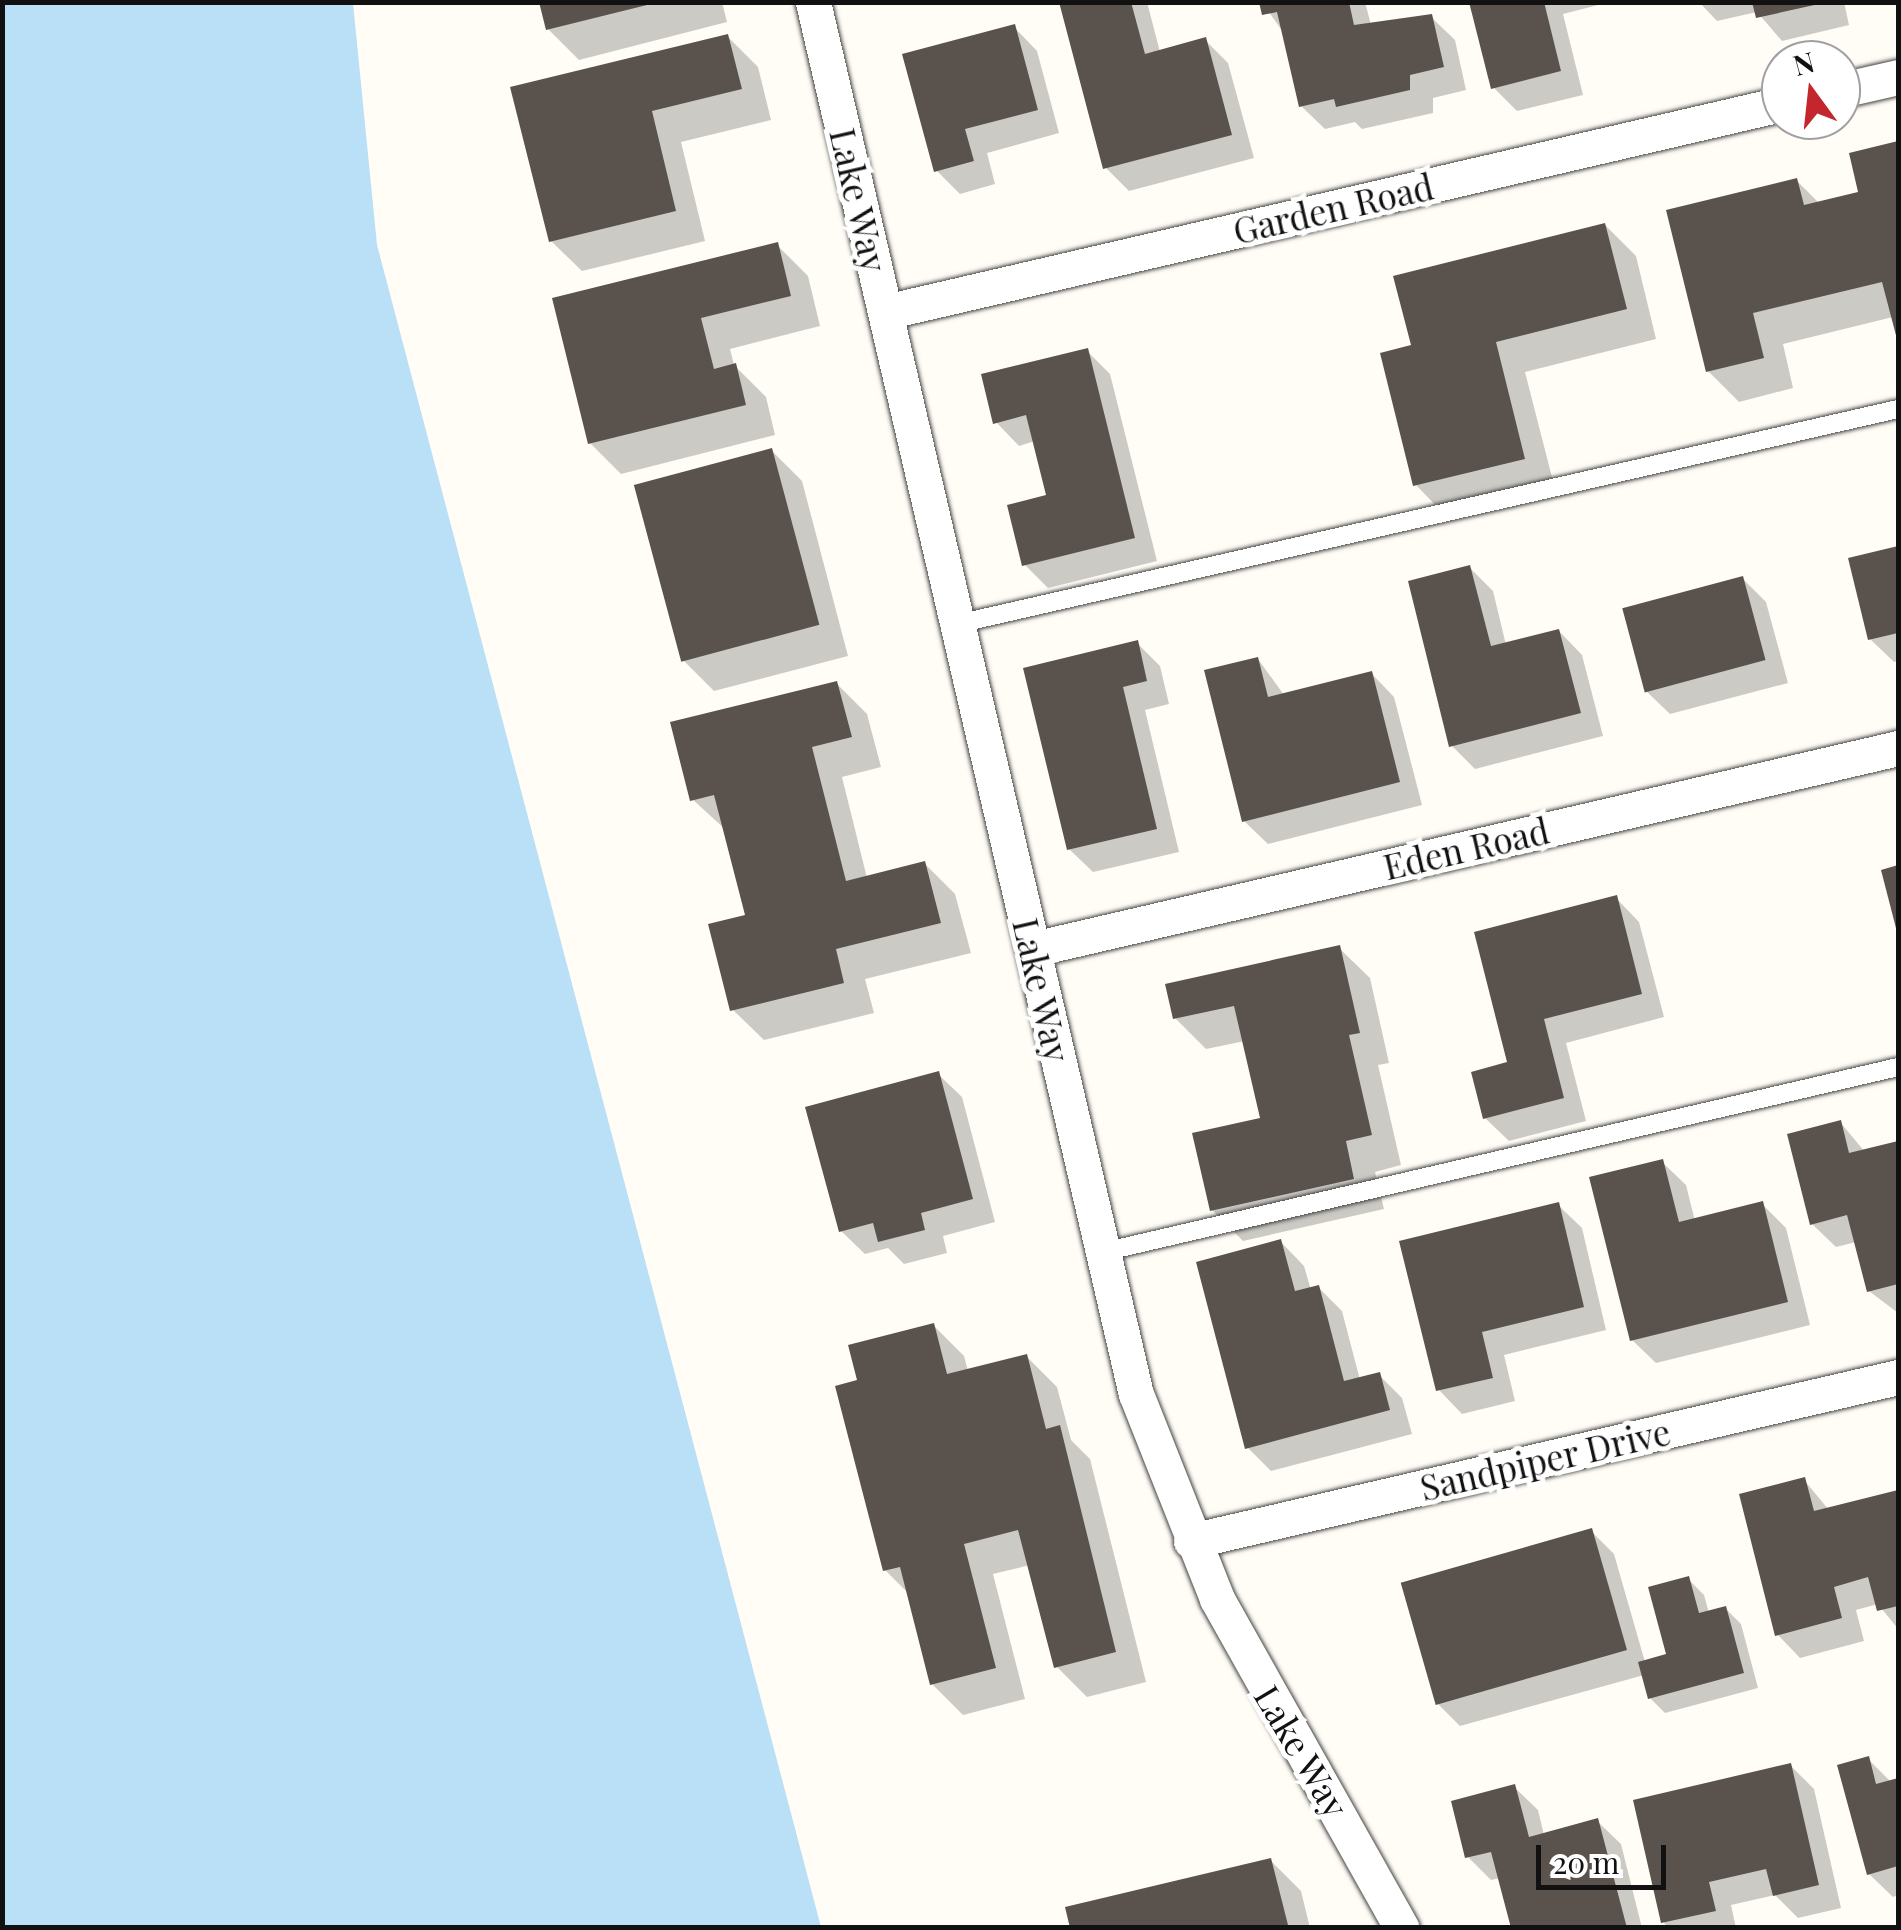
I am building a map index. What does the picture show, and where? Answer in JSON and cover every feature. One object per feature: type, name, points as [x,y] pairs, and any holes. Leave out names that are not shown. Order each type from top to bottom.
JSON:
[{"type":"street","name":"Lake Way","points":[[813,2],[1136,1394],[1191,1542],[1277,1714],[1402,1928]]},
{"type":"street","points":[[1861,85],[1898,77]]},
{"type":"street","name":"Garden Road","points":[[885,312],[1761,109]]},
{"type":"street","name":"Eden Road","points":[[1033,949],[1898,748]]},
{"type":"street","name":"Sandpiper Drive","points":[[1191,1542],[1898,1377]]},
{"type":"lane","points":[[957,624],[1898,409]]},
{"type":"lane","points":[[1103,1252],[1898,1067]]},
{"type":"water","points":[[3,2],[353,3],[377,245],[821,1927],[3,1927]]},
{"type":"building","points":[[539,2],[651,2],[651,4],[546,30]]},
{"type":"building","points":[[1059,2],[1131,2],[1145,54],[1206,37],[1232,135],[1103,169]]},
{"type":"building","points":[[1259,2],[1349,2],[1354,25],[1432,14],[1444,67],[1410,75],[1410,90],[1336,107],[1334,99],[1299,107],[1277,12],[1262,15]]},
{"type":"building","points":[[1469,2],[1544,2],[1561,71],[1491,89]]},
{"type":"building","points":[[1752,2],[1819,2],[1819,4],[1756,18]]},
{"type":"building","points":[[1015,24],[1038,110],[965,129],[974,161],[934,172],[902,54]]},
{"type":"building","points":[[728,34],[742,89],[652,111],[676,211],[549,242],[510,87]]},
{"type":"building","points":[[1898,141],[1898,343],[1882,282],[1753,313],[1764,358],[1706,372],[1666,210],[1797,178],[1804,205],[1858,192],[1849,153]]},
{"type":"building","points":[[1605,223],[1627,309],[1496,342],[1525,459],[1413,486],[1380,353],[1411,345],[1393,276]]},
{"type":"building","points":[[778,242],[791,296],[701,318],[714,369],[736,363],[746,405],[588,444],[552,298]]},
{"type":"building","points":[[1088,348],[1135,538],[1022,566],[1007,505],[1046,495],[1026,415],[993,424],[981,374]]},
{"type":"building","points":[[772,448],[819,625],[681,662],[634,485]]},
{"type":"building","points":[[1898,546],[1898,633],[1868,640],[1848,558]]},
{"type":"building","points":[[1470,565],[1491,646],[1559,629],[1581,713],[1449,747],[1408,581]]},
{"type":"building","points":[[1743,576],[1766,660],[1645,692],[1622,608]]},
{"type":"building","points":[[1138,640],[1147,681],[1123,687],[1157,829],[1067,850],[1023,668]]},
{"type":"building","points":[[1258,657],[1268,697],[1372,671],[1400,782],[1242,822],[1204,670]]},
{"type":"building","points":[[837,681],[852,737],[812,747],[846,881],[925,861],[941,923],[836,949],[844,983],[730,1011],[708,924],[745,915],[714,795],[690,801],[670,722]]},
{"type":"building","points":[[1898,865],[1898,931],[1897,932],[1881,870]]},
{"type":"building","points":[[1617,895],[1642,994],[1544,1019],[1564,1098],[1483,1119],[1471,1072],[1507,1062],[1474,932]]},
{"type":"building","points":[[1340,945],[1360,1033],[1349,1035],[1372,1135],[1346,1141],[1354,1179],[1210,1211],[1192,1133],[1260,1118],[1234,1006],[1173,1019],[1165,984]]},
{"type":"building","points":[[939,1071],[973,1199],[921,1213],[925,1230],[878,1242],[873,1223],[839,1232],[805,1107]]},
{"type":"building","points":[[1841,1120],[1849,1153],[1898,1141],[1898,1284],[1867,1292],[1847,1215],[1810,1225],[1787,1134]]},
{"type":"building","points":[[1663,1159],[1679,1222],[1763,1201],[1788,1302],[1630,1341],[1589,1177]]},
{"type":"building","points":[[1559,1202],[1584,1307],[1482,1332],[1493,1378],[1436,1391],[1399,1241]]},
{"type":"building","points":[[1281,1239],[1295,1291],[1319,1285],[1344,1381],[1380,1372],[1390,1410],[1245,1449],[1196,1262]]},
{"type":"building","points":[[934,1323],[947,1374],[1027,1354],[1046,1429],[1060,1425],[1116,1652],[1054,1668],[1018,1530],[964,1544],[996,1668],[930,1685],[900,1567],[883,1571],[835,1386],[857,1380],[848,1345]]},
{"type":"building","points":[[1805,1477],[1814,1511],[1898,1490],[1898,1606],[1877,1611],[1868,1577],[1834,1587],[1842,1618],[1775,1636],[1739,1494]]},
{"type":"building","points":[[1592,1528],[1627,1650],[1436,1705],[1401,1583]]},
{"type":"building","points":[[1689,1576],[1699,1613],[1726,1606],[1744,1673],[1648,1699],[1638,1662],[1666,1654],[1648,1587]]},
{"type":"building","points":[[1869,1756],[1876,1784],[1898,1778],[1898,1866],[1867,1875],[1837,1765]]},
{"type":"building","points":[[1791,1763],[1819,1885],[1773,1896],[1766,1869],[1709,1882],[1716,1911],[1661,1923],[1633,1800]]},
{"type":"building","points":[[1515,1784],[1529,1837],[1598,1818],[1627,1928],[1511,1928],[1491,1852],[1465,1858],[1451,1801]]},
{"type":"building","points":[[1271,1858],[1288,1925],[1070,1928],[1065,1907]]}]
